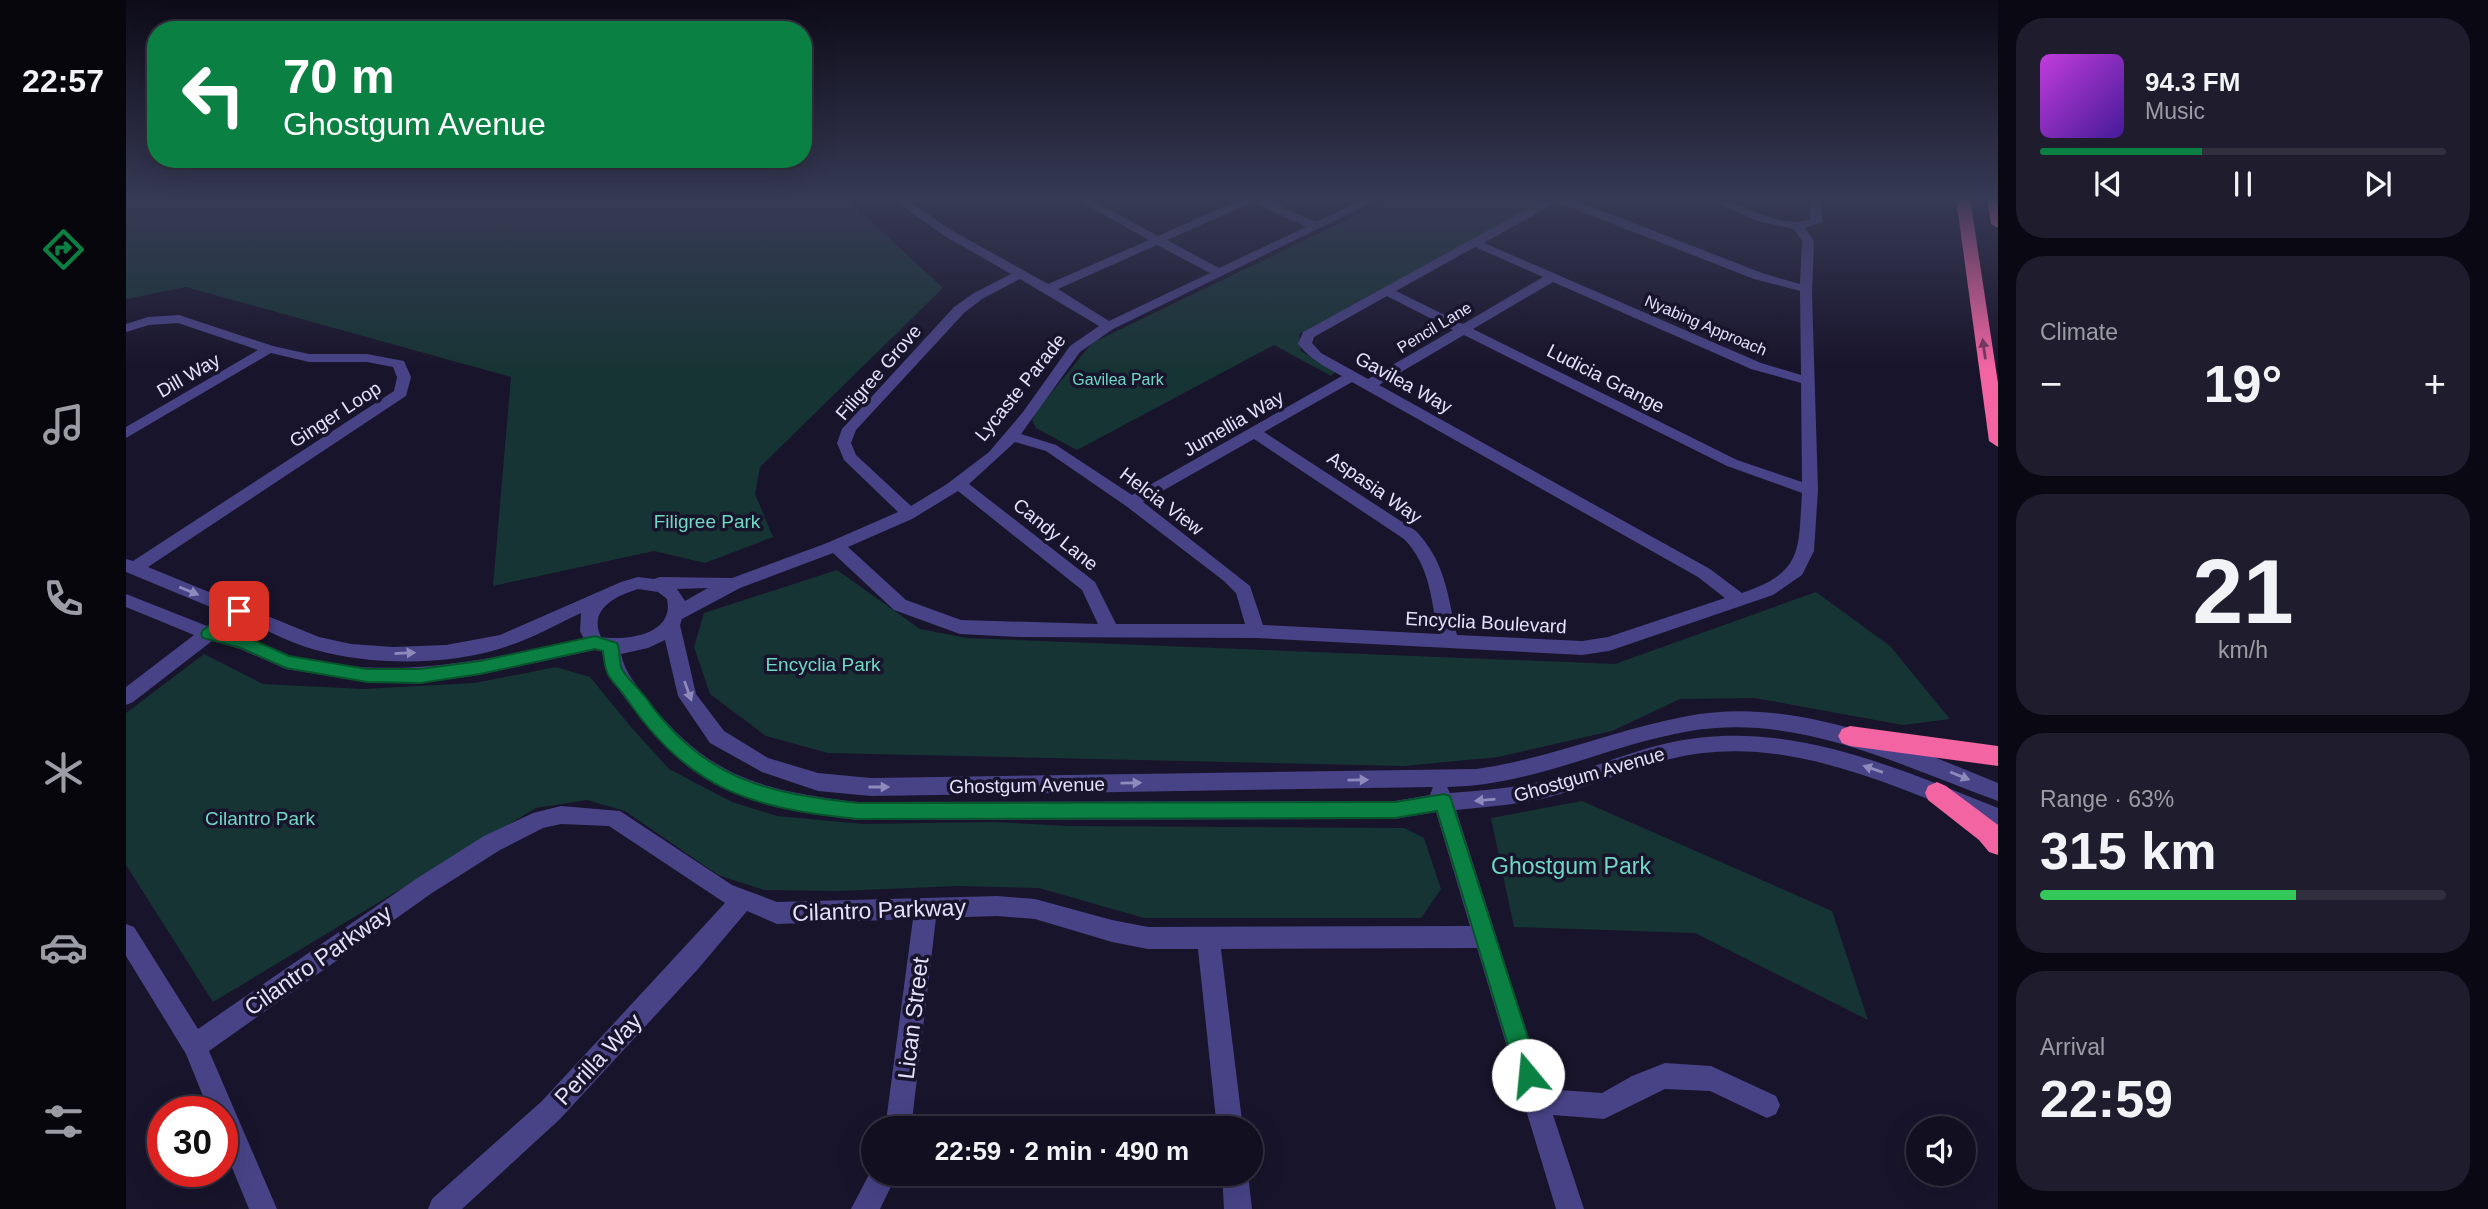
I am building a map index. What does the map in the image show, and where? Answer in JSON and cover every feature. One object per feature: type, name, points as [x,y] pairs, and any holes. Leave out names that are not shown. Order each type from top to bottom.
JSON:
[{"type":"highway","points":[[1971,254],[1998,441]]},
{"type":"highway","points":[[1850,736],[1998,756]]},
{"type":"highway","points":[[1937,793],[1988,832],[1998,844]]},
{"type":"street","points":[[984,254],[1108,326]]},
{"type":"street","points":[[1048,289],[1126,254]]},
{"type":"street","points":[[1185,254],[1219,273]]},
{"type":"street","name":"Lycaste Parade","points":[[675,619],[702,597],[735,581],[836,546],[959,484],[1013,436],[1074,349],[1108,326],[1258,254]]},
{"type":"street","name":"Gavilea Way","points":[[1458,254],[1308,335],[1305,344],[1316,356],[1704,573],[1738,599]]},
{"type":"street","name":"Nyabing Approach","points":[[1501,254],[1756,366],[1809,381]]},
{"type":"street","points":[[1703,254],[1759,276],[1806,289]]},
{"type":"street","name":"Encyclia Boulevard","points":[[836,546],[900,605],[960,627],[1256,631],[1559,647],[1609,644],[1768,591],[1796,570],[1806,551],[1810,490],[1807,254]]},
{"type":"street","name":"Filigree Grove","points":[[908,512],[849,457],[844,443],[849,429],[959,310],[978,296],[1020,274]]},
{"type":"street","name":"Pencil Lane","points":[[1369,385],[1552,277]]},
{"type":"street","name":"Ludicia Grange","points":[[1388,292],[1732,463],[1810,490]]},
{"type":"street","name":"Ginger Loop","points":[[126,328],[148,321],[179,319],[269,349],[309,358],[367,358],[398,364],[404,377],[401,393],[130,567]]},
{"type":"street","name":"Dill Way","points":[[126,433],[269,349]]},
{"type":"street","name":"Jumellia Way","points":[[1132,502],[1352,376]]},
{"type":"street","name":"Aspasia Way","points":[[1255,433],[1410,535],[1426,552],[1449,641]]},
{"type":"street","name":"Helcia View","points":[[1013,436],[1051,447],[1132,502],[1244,590],[1256,631]]},
{"type":"street","name":"Candy Lane","points":[[959,484],[1089,586],[1111,631]]},
{"type":"street","points":[[127,600],[209,634],[245,643],[286,662],[367,676],[420,676],[468,670],[603,645],[627,648],[645,644],[660,636],[675,619],[678,603],[674,593],[653,583],[623,587],[503,641],[433,652],[393,654],[351,651],[316,643],[130,567]]},
{"type":"street","name":"Lycaste Parade","points":[[653,583],[735,581]]},
{"type":"street","points":[[603,645],[588,631],[587,622],[598,602],[608,594]]},
{"type":"street","points":[[126,697],[239,611]]},
{"type":"street","name":"Ghostgum Avenue","points":[[675,619],[687,696],[717,737],[762,764],[818,782],[871,787],[1493,776],[1550,765],[1667,728],[1721,719],[1782,724],[1850,736],[1998,792]]},
{"type":"street","name":"Ghostgum Avenue","points":[[603,645],[614,672],[629,688],[653,723],[685,755],[728,782],[763,797],[808,806],[858,811],[1395,810],[1444,802],[1511,797],[1559,786],[1668,751],[1727,743],[1794,747],[1835,756],[1998,817]]},
{"type":"street","points":[[1436,779],[1570,1209]]},
{"type":"street","name":"Cilantro Parkway","points":[[195,1046],[424,886],[492,843],[540,820],[561,814],[613,817],[724,892],[777,913],[926,908],[1035,909],[1148,938],[1487,937]]},
{"type":"street","name":"Perilla Way","points":[[442,1209],[551,1110],[690,961],[743,899]]},
{"type":"street","name":"Lican Street","points":[[900,1116],[926,908]]},
{"type":"street","points":[[126,936],[195,1046],[263,1209]]},
{"type":"street","points":[[1208,939],[1228,1116]]},
{"type":"street","points":[[1536,1101],[1604,1106],[1641,1085],[1665,1076],[1712,1079],[1767,1105]]},
{"type":"street","points":[[865,1209],[877,1186]]},
{"type":"street","points":[[1236,1186],[1238,1209]]},
{"type":"green space","name":"Filigree Park","points":[[126,254],[907,254],[943,288],[760,467],[755,494],[773,537],[705,563],[654,551],[493,586],[511,377],[186,287],[126,299]]},
{"type":"green space","name":"Gavilea Park","points":[[1275,254],[1445,254],[1299,334],[1301,351],[1335,372],[1331,376],[1274,345],[1077,450],[1036,428],[1032,420],[1092,343]]},
{"type":"green space","name":"Encyclia Park","points":[[837,570],[920,629],[967,638],[1615,664],[1816,592],[1890,646],[1950,719],[1903,725],[1755,698],[1680,699],[1612,731],[1498,757],[1404,766],[828,753],[766,736],[710,694],[694,647],[704,613]]},
{"type":"green space","name":"Cilantro Park","points":[[204,654],[263,684],[363,689],[475,683],[556,667],[590,677],[669,769],[732,802],[777,816],[863,824],[993,822],[1069,826],[1404,828],[1424,838],[1441,889],[1421,918],[1144,918],[1039,888],[957,886],[838,891],[764,890],[718,875],[625,811],[587,800],[536,808],[213,1002],[126,865],[126,713]]},
{"type":"green space","name":"Ghostgum Park","points":[[1582,801],[1832,911],[1868,1020],[1695,933],[1514,927],[1491,818]]},
{"type":"route","points":[[239,611],[209,634],[245,643],[286,662],[367,676],[420,676],[480,668],[506,660],[544,656],[595,643],[611,648],[614,672],[629,688],[653,723],[685,755],[728,782],[763,797],[808,806],[858,811],[1395,810],[1444,802],[1528,1075]]}]
